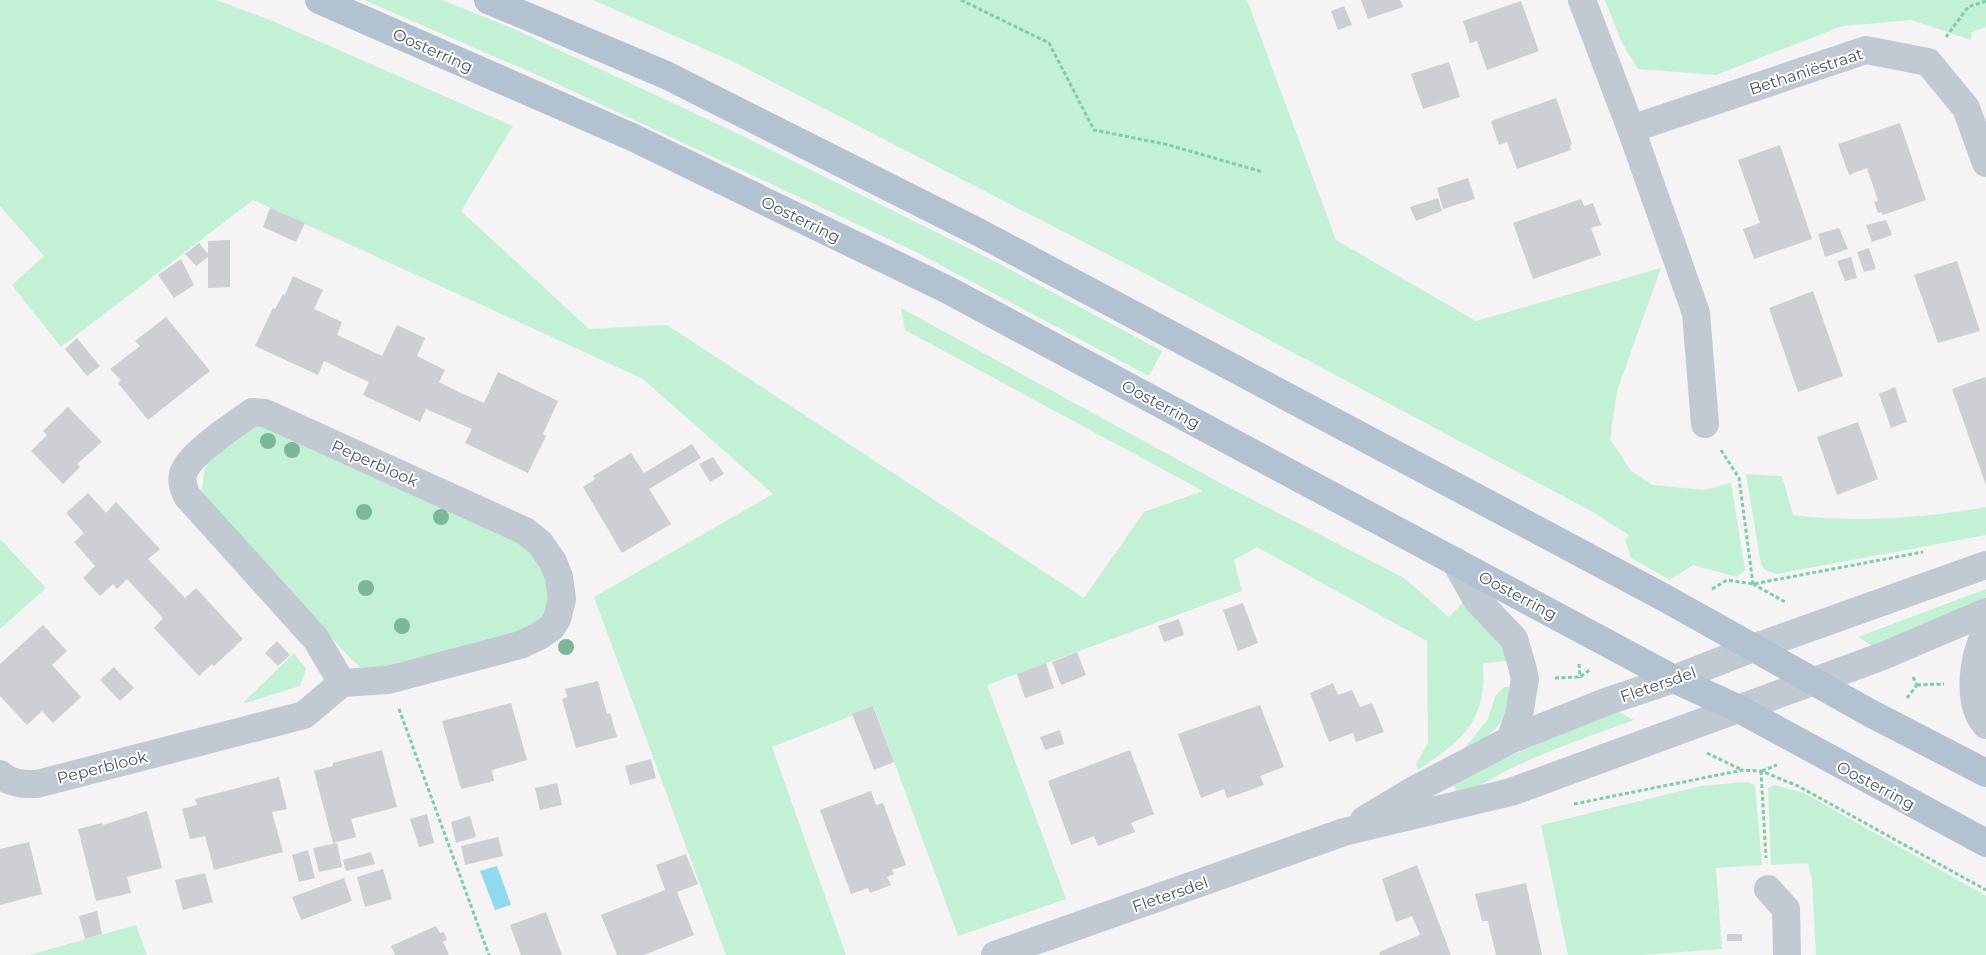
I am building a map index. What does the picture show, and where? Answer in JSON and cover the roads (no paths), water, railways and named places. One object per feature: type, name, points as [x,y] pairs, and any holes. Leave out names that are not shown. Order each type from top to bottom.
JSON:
[{"type":"main road","name":"Oosterring","points":[[319,0],[632,137],[948,290],[1674,679],[1739,710],[1986,844]]},
{"type":"main road","points":[[488,0],[666,75],[980,232],[1663,597],[1812,681],[1986,773]]},
{"type":"street","points":[[1582,0],[1631,129],[1696,313],[1705,424]]},
{"type":"street","name":"Bethaniëstraat","points":[[1631,129],[1866,50],[1928,62],[1966,108],[1986,163]]},
{"type":"street","name":"Peperblook","points":[[0,774],[8,781],[21,784],[37,784],[304,715],[342,684],[388,680],[520,645],[551,628],[557,619],[562,599],[559,578],[553,562],[540,543],[524,531],[265,413],[252,412],[194,458],[184,472],[182,482],[187,496],[316,639],[342,684]]},
{"type":"street","points":[[1455,561],[1477,600],[1514,639],[1524,679],[1519,715],[1510,740]]},
{"type":"street","name":"Fletersdel","points":[[1344,832],[1414,790],[1510,740],[1608,701],[1674,679],[1753,648],[1986,565]]},
{"type":"street","name":"Fletersdel","points":[[996,955],[1344,832],[1511,792],[1883,656],[1986,612]]},
{"type":"street","points":[[1986,632],[1976,666],[1974,699],[1986,726]]},
{"type":"street","points":[[1768,889],[1786,909],[1787,955]]},
{"type":"water","points":[[497,866],[511,905],[495,910],[480,871]]}]
